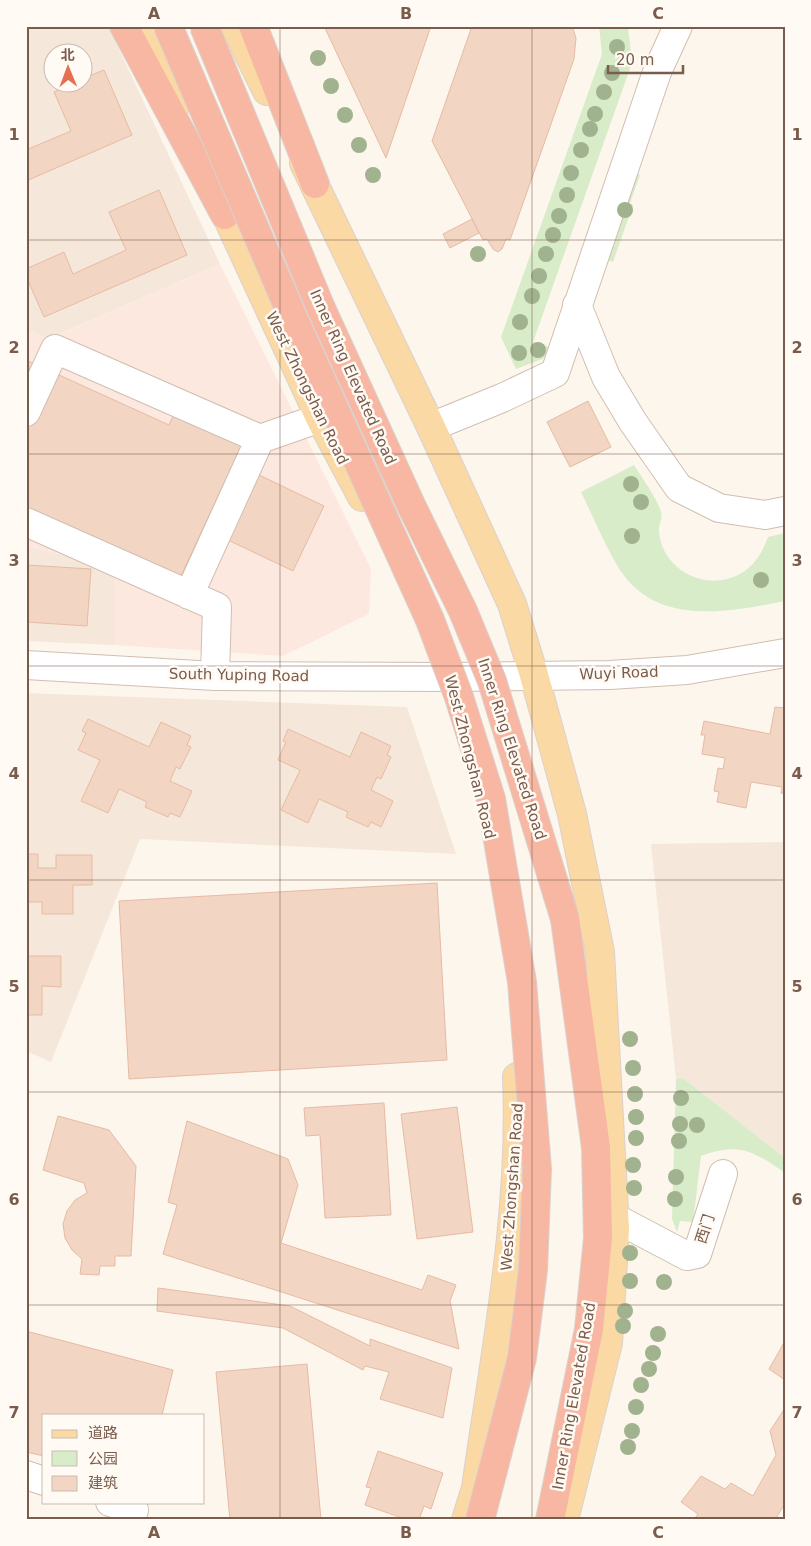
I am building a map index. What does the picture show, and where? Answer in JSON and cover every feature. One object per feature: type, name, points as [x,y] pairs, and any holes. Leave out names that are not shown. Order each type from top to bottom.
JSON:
[{"type":"highway","points":[[124,26],[225,215]]},
{"type":"highway","name":"Inner Ring Elevated Road","points":[[168,26],[294,320],[430,620],[459,697],[491,799],[522,982],[538,1169],[533,1270],[522,1358],[480,1520]]},
{"type":"highway","name":"Inner Ring Elevated Road","points":[[204,26],[320,306],[411,505],[463,611],[492,681],[565,919],[596,1148],[598,1238],[589,1329],[550,1520]]},
{"type":"highway","points":[[253,26],[315,184]]},
{"type":"main road","name":"West Zhongshan Road","points":[[144,26],[225,215],[320,418],[428,621],[452,677],[486,813],[512,975],[519,1117],[510,1250],[476,1488],[466,1520]]},
{"type":"main road","points":[[235,26],[315,184],[431,427],[512,604],[534,675],[572,814],[600,952],[615,1218],[608,1344],[564,1520]]},
{"type":"street","points":[[431,427],[510,394],[554,373],[657,72],[678,26]]},
{"type":"street","points":[[577,306],[606,377],[633,422],[679,488],[719,508],[765,515],[785,511]]},
{"type":"street","points":[[26,412],[55,349],[260,439],[320,418]]},
{"type":"street","points":[[189,595],[260,439]]},
{"type":"street","points":[[26,522],[217,607],[215,676]]},
{"type":"street","name":"Wuyi Road","points":[[452,677],[610,675],[687,670],[785,653]]},
{"type":"street","name":"South Yuping Road","points":[[26,664],[215,676],[452,677]]},
{"type":"street","name":"西门","points":[[615,1218],[687,1256],[697,1254],[723,1174]]},
{"type":"street","points":[[26,1475],[42,1480]]},
{"type":"street","points":[[116,1504],[134,1510],[131,1520]]},
{"type":"shaded area","points":[[26,26],[108,26],[220,264],[48,339],[26,329]]},
{"type":"shaded area","points":[[220,264],[371,569],[369,614],[283,656],[114,645],[114,567],[26,546],[26,329],[49,339]]},
{"type":"shaded area","points":[[26,546],[114,567],[114,645],[26,641]]},
{"type":"shaded area","points":[[26,693],[407,707],[456,854],[140,839],[51,1062],[26,1051]]},
{"type":"shaded area","points":[[785,842],[785,1158],[683,1078],[676,1079],[651,844]]},
{"type":"green space","points":[[599,26],[628,26],[632,63],[533,342],[549,347],[545,358],[516,369],[501,337],[602,54]]},
{"type":"green space","points":[[633,173],[640,175],[630,203],[633,205],[613,262],[603,258]]},
{"type":"green space","points":[[634,465],[659,506],[661,519],[659,531],[661,543],[666,554],[682,571],[692,576],[715,581],[735,577],[748,569],[758,558],[768,537],[785,533],[785,601],[741,609],[696,611],[674,608],[654,600],[635,588],[620,570],[604,542],[581,492]]},
{"type":"green space","points":[[683,1078],[785,1158],[785,1173],[754,1154],[736,1149],[701,1156],[693,1222],[680,1221],[677,1232],[672,1219],[676,1079]]},
{"type":"building","points":[[324,26],[431,26],[386,158]]},
{"type":"building","points":[[472,26],[572,26],[576,38],[574,59],[510,240],[506,239],[502,249],[498,252],[493,249],[487,239],[483,240],[432,141]]},
{"type":"building","points":[[104,70],[132,135],[26,181],[26,150],[71,131],[54,92],[92,92],[92,75]]},
{"type":"building","points":[[159,190],[187,255],[44,317],[26,276],[26,269],[64,252],[73,274],[126,250],[109,212]]},
{"type":"building","points":[[472,219],[479,233],[450,248],[443,234]]},
{"type":"building","points":[[26,360],[169,425],[176,409],[244,440],[180,578],[26,508]]},
{"type":"building","points":[[588,401],[611,447],[570,467],[547,422]]},
{"type":"building","points":[[259,475],[324,506],[293,571],[228,540]]},
{"type":"building","points":[[26,565],[91,569],[87,626],[26,622]]},
{"type":"building","points":[[775,707],[785,708],[785,794],[781,793],[782,787],[751,782],[746,808],[717,802],[719,792],[714,791],[718,768],[723,769],[725,758],[702,754],[705,735],[701,735],[704,721],[770,734]]},
{"type":"building","points":[[88,719],[149,747],[161,722],[191,736],[187,745],[191,747],[180,769],[176,767],[170,781],[192,791],[180,817],[170,813],[168,817],[145,807],[147,802],[119,789],[108,813],[81,801],[100,760],[78,750],[86,733],[82,731]]},
{"type":"building","points":[[288,729],[350,757],[361,732],[391,746],[387,755],[391,757],[381,779],[377,777],[371,790],[393,801],[381,827],[371,822],[368,827],[346,817],[348,812],[319,799],[308,823],[281,810],[300,770],[278,760],[286,742],[283,741]]},
{"type":"building","points":[[26,854],[38,854],[38,868],[56,868],[56,855],[92,855],[92,885],[73,885],[73,914],[42,914],[42,902],[26,902]]},
{"type":"building","points":[[437,883],[447,1060],[129,1079],[119,901]]},
{"type":"building","points":[[26,956],[61,956],[61,987],[42,986],[42,1015],[26,1015]]},
{"type":"building","points":[[384,1103],[391,1215],[325,1218],[320,1135],[306,1136],[304,1108]]},
{"type":"building","points":[[457,1107],[473,1232],[417,1239],[401,1114]]},
{"type":"building","points":[[58,1116],[109,1130],[136,1166],[131,1256],[115,1256],[115,1266],[100,1266],[99,1275],[80,1274],[82,1259],[72,1250],[65,1238],[63,1224],[67,1211],[75,1200],[87,1193],[84,1183],[43,1170]]},
{"type":"building","points":[[187,1121],[288,1159],[298,1185],[281,1243],[422,1290],[428,1275],[456,1285],[450,1301],[459,1349],[163,1254],[177,1205],[168,1202]]},
{"type":"building","points":[[158,1288],[290,1306],[370,1346],[370,1339],[452,1368],[443,1418],[380,1399],[389,1372],[365,1366],[363,1370],[283,1328],[157,1311]]},
{"type":"building","points":[[26,1331],[173,1370],[162,1414],[42,1414],[42,1456],[26,1452]]},
{"type":"building","points":[[785,1341],[785,1380],[769,1369]]},
{"type":"building","points":[[307,1364],[321,1520],[230,1520],[216,1372]]},
{"type":"building","points":[[785,1408],[785,1503],[775,1520],[694,1520],[698,1514],[681,1502],[701,1476],[725,1489],[731,1483],[753,1496],[776,1455],[770,1431]]},
{"type":"building","points":[[378,1451],[443,1473],[431,1509],[424,1506],[419,1520],[408,1520],[365,1505],[371,1488],[366,1487]]}]
